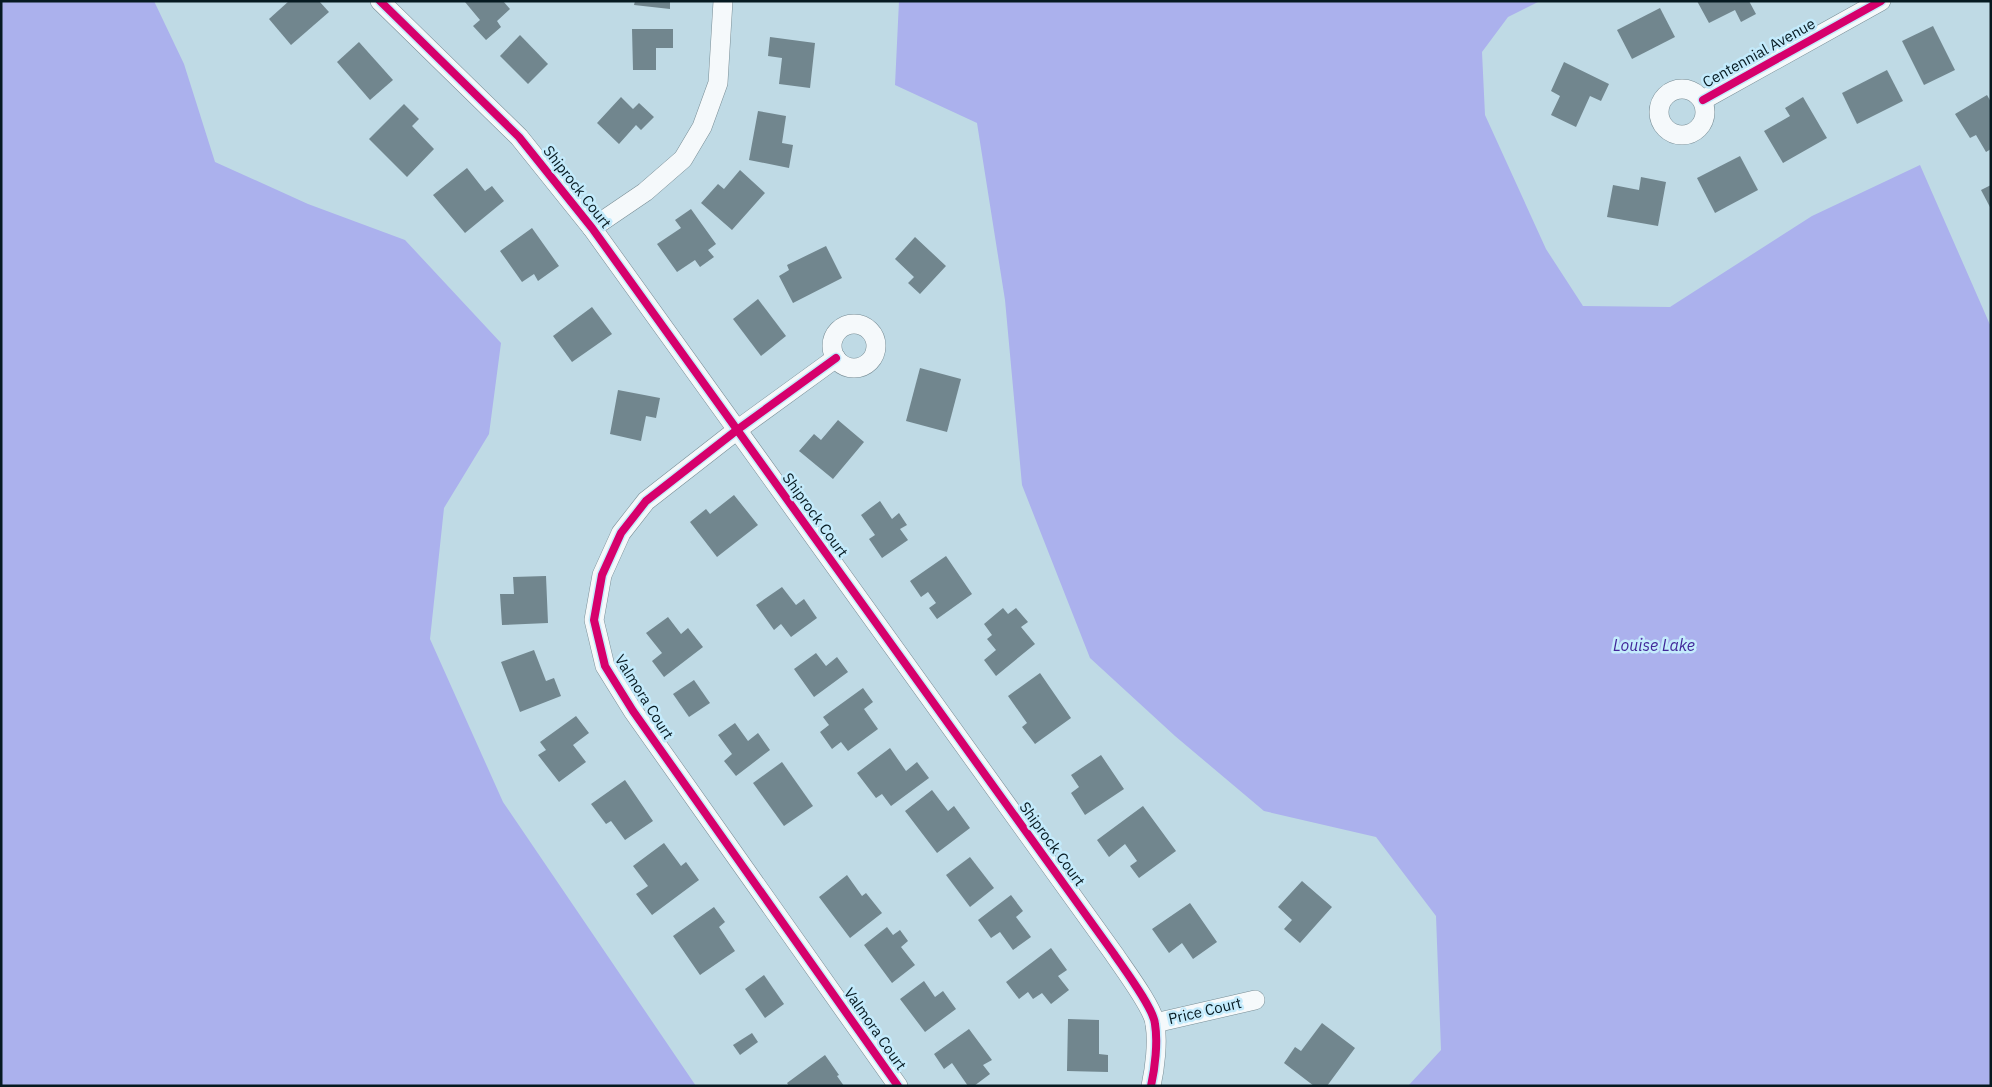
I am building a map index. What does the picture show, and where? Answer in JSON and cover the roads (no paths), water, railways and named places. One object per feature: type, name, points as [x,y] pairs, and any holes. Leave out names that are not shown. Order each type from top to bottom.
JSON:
[{"type":"street","name":"Shiprock Court","points":[[380,1],[519,136],[592,228],[1114,954],[1139,990],[1156,1023],[1154,1072],[1151,1086]]},
{"type":"street","points":[[592,228],[645,192],[683,159],[702,127],[718,83],[724,1]]},
{"type":"street","name":"Centennial Avenue","points":[[1703,100],[1881,1]]},
{"type":"street","name":"Valmora Court","points":[[836,358],[736,430],[646,501],[621,533],[602,575],[594,620],[605,666],[633,711],[898,1086]]},
{"type":"street","name":"Price Court","points":[[1156,1023],[1255,1000]]},
{"type":"water","points":[[1,1],[154,1],[184,64],[215,162],[308,204],[405,240],[501,343],[489,434],[444,508],[430,639],[503,802],[696,1086],[1,1086]]},
{"type":"water","name":"Louise Lake","points":[[899,1],[1540,1],[1508,17],[1482,52],[1485,115],[1546,249],[1583,306],[1670,307],[1812,216],[1920,165],[1991,327],[1991,1086],[1408,1086],[1441,1050],[1436,916],[1376,837],[1264,811],[1175,736],[1090,658],[1022,485],[1005,300],[977,123],[895,85]]}]
